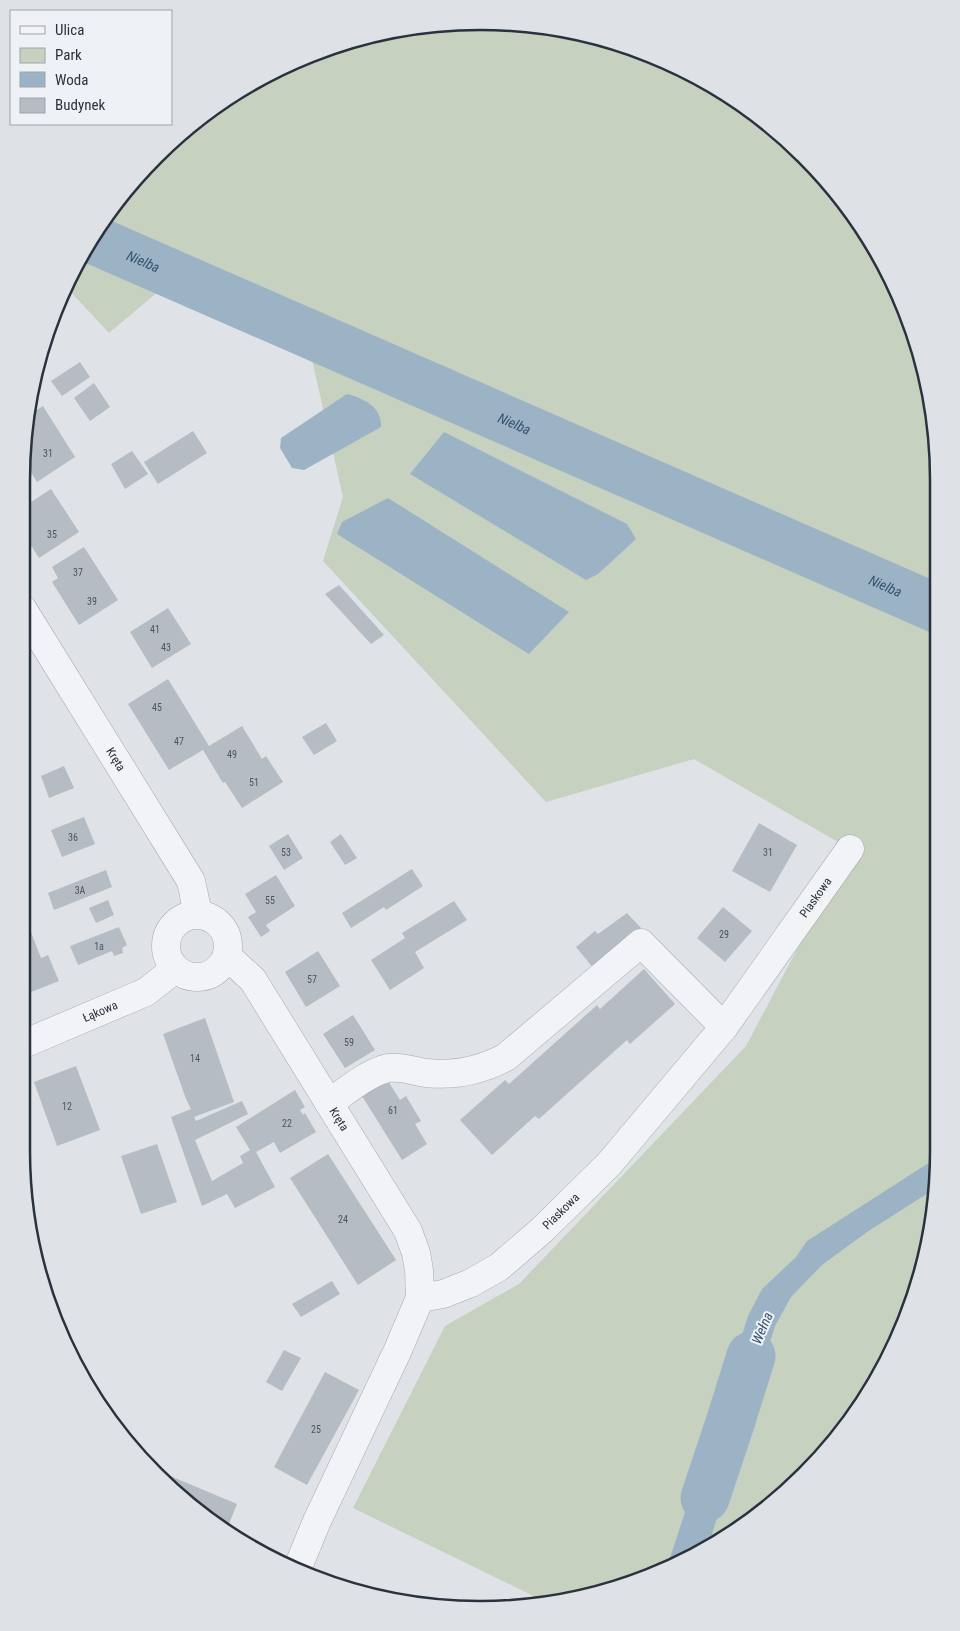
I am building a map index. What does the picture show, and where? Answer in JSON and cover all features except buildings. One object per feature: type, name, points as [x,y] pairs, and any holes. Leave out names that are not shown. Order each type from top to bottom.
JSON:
[{"type":"street","name":"Kręta","points":[[30,621],[191,881],[198,914]]},
{"type":"street","name":"Piaskowa","points":[[420,1298],[443,1294],[471,1283],[499,1267],[542,1230],[609,1164],[724,1027],[850,849]]},
{"type":"street","points":[[198,914],[208,916],[216,920],[223,928],[227,937],[227,956],[222,965],[214,972],[194,977],[184,975],[175,969],[168,960],[166,939],[170,929],[178,920],[198,914]]},
{"type":"street","points":[[329,1103],[378,1072],[388,1068],[404,1068],[423,1073],[450,1075],[468,1073],[490,1066],[506,1057],[641,942],[724,1027]]},
{"type":"street","name":"Kręta","points":[[227,956],[253,980],[408,1231],[416,1253],[420,1298]]},
{"type":"street","name":"Łąkowa","points":[[30,1041],[146,992],[175,969]]},
{"type":"street","points":[[300,1563],[317,1521],[397,1352],[420,1298]]},
{"type":"green space","points":[[451,31],[509,31],[539,34],[596,45],[652,64],[705,90],[754,123],[777,142],[818,183],[854,230],[884,281],[896,308],[915,364],[926,421],[929,451],[930,1151],[926,1210],[915,1267],[896,1323],[870,1376],[837,1425],[798,1469],[754,1508],[705,1541],[679,1555],[652,1567],[596,1586],[536,1597],[353,1508],[445,1326],[519,1284],[746,1046],[850,849],[694,759],[546,802],[323,561],[343,497],[306,333],[177,276],[109,333],[71,292],[90,255],[123,206],[142,183],[183,142],[206,123],[255,90],[308,64],[364,45],[421,34]]},
{"type":"water","points":[[347,394],[370,404],[378,414],[381,427],[304,470],[292,468],[280,448],[281,438]]},
{"type":"water","points":[[444,432],[627,524],[636,539],[598,574],[586,580],[410,474]]},
{"type":"water","points":[[388,498],[569,612],[529,654],[337,534],[342,522]]},
{"type":"water","points":[[930,1162],[928,1193],[867,1232],[822,1265],[791,1297],[775,1326],[744,1426],[717,1415],[748,1316],[762,1289],[796,1257],[807,1241]]},
{"type":"water","points":[[713,1427],[740,1440],[711,1537],[670,1559]]},
{"type":"waterway","name":"Nielba","points":[[98,242],[930,606]]},
{"type":"waterway","name":"Wełna","points":[[705,1498],[751,1356]]}]
